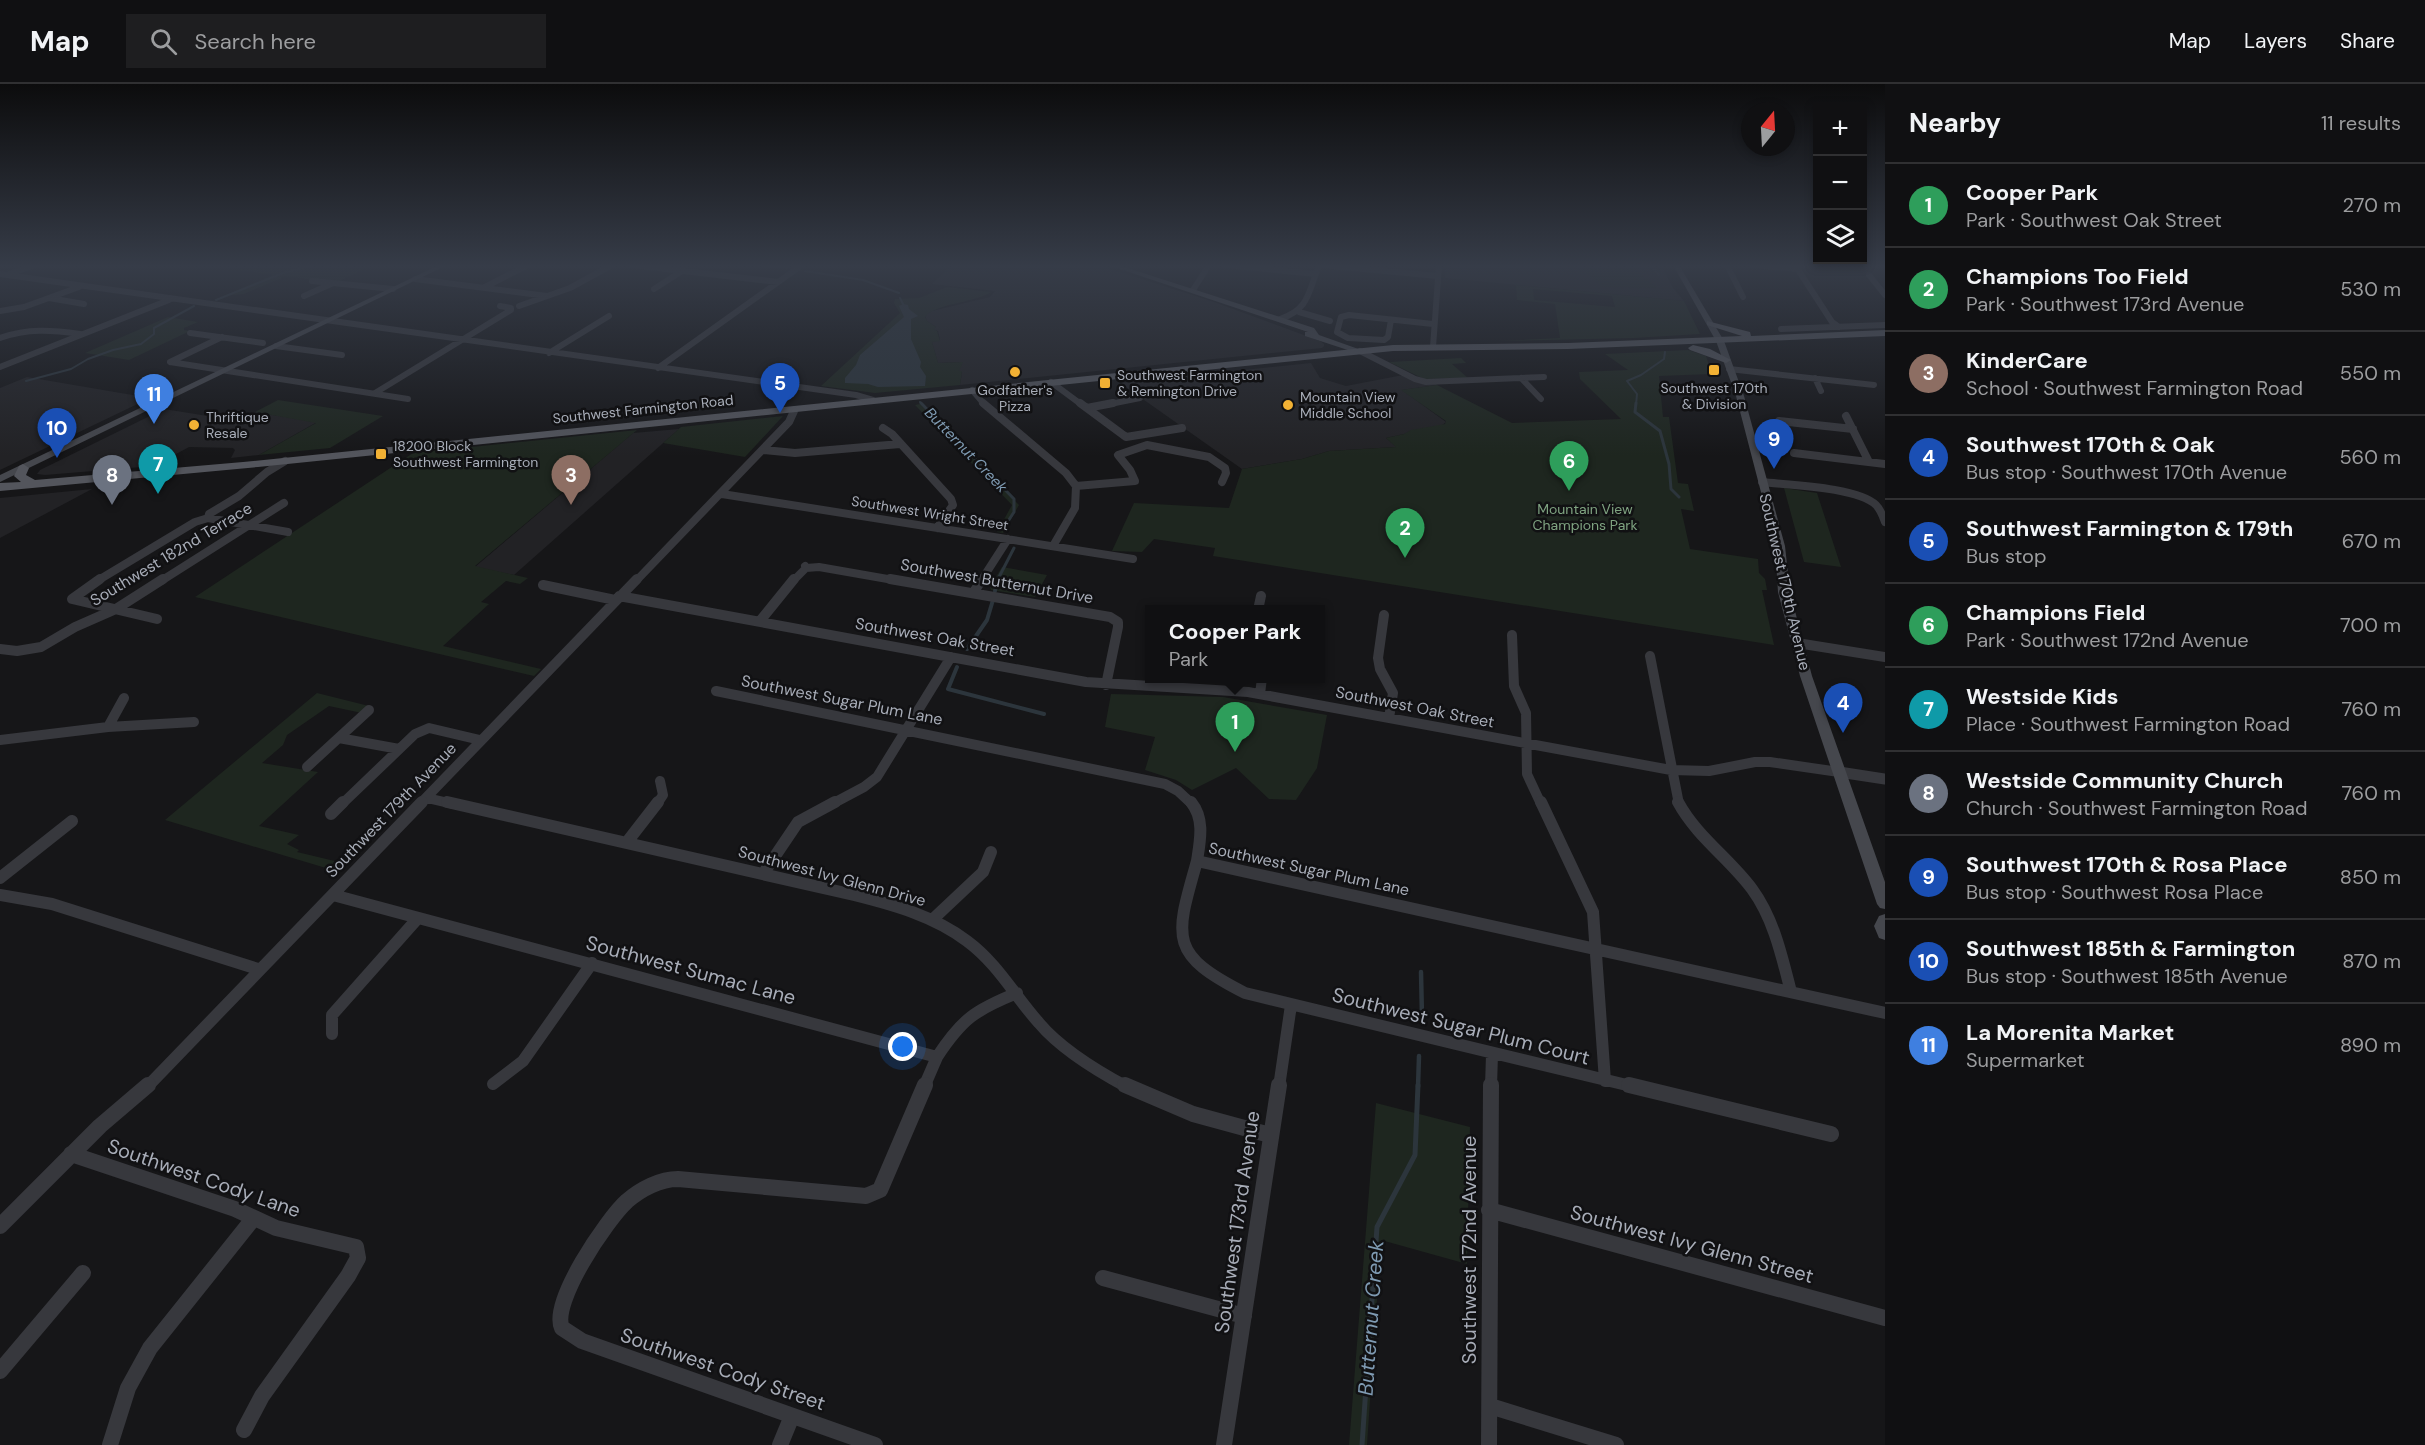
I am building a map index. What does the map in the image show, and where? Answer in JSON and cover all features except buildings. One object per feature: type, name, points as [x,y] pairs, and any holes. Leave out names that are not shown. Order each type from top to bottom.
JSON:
[{"type":"main road","points":[[0,479],[312,329]]},
{"type":"main road","points":[[1290,329],[1360,351]]},
{"type":"main road","points":[[1307,329],[1315,335]]},
{"type":"main road","name":"Southwest 170th Avenue","points":[[1713,329],[1720,341],[1741,400],[1779,546],[1784,592],[1797,643],[1885,904]]},
{"type":"main road","points":[[1729,329],[1745,333],[1828,336]]},
{"type":"main road","name":"Southwest Farmington Road","points":[[257,466],[300,458],[794,410],[1360,351],[1433,347],[1584,346],[1885,333]]},
{"type":"main road","points":[[1584,346],[1692,348],[1707,351],[1728,364]]},
{"type":"main road","name":"Southwest Farmington Road","points":[[1383,350],[1396,352],[1477,348]]},
{"type":"main road","name":"Southwest Farmington Road","points":[[0,487],[257,466],[300,458]]},
{"type":"main road","points":[[23,468],[20,476],[33,484]]},
{"type":"main road","points":[[1885,920],[1882,926],[1885,934]]},
{"type":"street","points":[[0,338],[33,329]]},
{"type":"street","points":[[40,329],[80,334]]},
{"type":"street","points":[[0,366],[94,329]]},
{"type":"street","points":[[380,329],[856,395],[873,400]]},
{"type":"street","points":[[375,393],[480,329]]},
{"type":"street","points":[[549,353],[589,329]]},
{"type":"street","points":[[658,368],[713,329]]},
{"type":"street","points":[[1338,329],[1337,332],[1340,335],[1376,341],[1387,339],[1389,329]]},
{"type":"street","points":[[1433,329],[1433,347]]},
{"type":"street","points":[[1781,329],[1795,329]]},
{"type":"street","points":[[190,333],[263,343]]},
{"type":"street","points":[[222,338],[170,362],[408,399]]},
{"type":"street","points":[[276,346],[342,355]]},
{"type":"street","points":[[1360,351],[1415,379],[1426,382],[1544,377]]},
{"type":"street","points":[[0,361],[10,362]]},
{"type":"street","points":[[1728,364],[1874,385]]},
{"type":"street","points":[[1521,378],[1537,393],[1540,399]]},
{"type":"street","points":[[1815,378],[1821,391]]},
{"type":"street","points":[[1052,382],[1126,437],[1182,428]]},
{"type":"street","points":[[972,390],[976,397],[1066,473],[1076,486],[1075,508],[1053,546]]},
{"type":"street","points":[[1087,408],[1140,398]]},
{"type":"street","name":"Southwest 179th Avenue","points":[[0,1227],[100,1126],[141,1093],[617,598],[722,494],[789,422],[794,410]]},
{"type":"street","points":[[1846,416],[1869,462]]},
{"type":"street","points":[[1779,421],[1853,429]]},
{"type":"street","points":[[883,429],[892,434],[951,499],[953,506],[937,528]]},
{"type":"street","points":[[764,450],[815,452],[833,448],[900,444]]},
{"type":"street","points":[[1076,486],[1135,481],[1130,470],[1118,455],[1146,445],[1212,458],[1225,468],[1226,473],[1222,482]]},
{"type":"street","points":[[1794,453],[1885,464]]},
{"type":"street","points":[[208,518],[209,514],[239,496],[257,466]]},
{"type":"street","points":[[1762,482],[1835,491],[1863,498],[1876,505],[1885,522]]},
{"type":"street","name":"Southwest Wright Street","points":[[722,494],[1133,559]]},
{"type":"street","name":"Southwest 182nd Terrace","points":[[0,649],[17,651],[41,647],[75,627],[116,609],[284,503]]},
{"type":"street","points":[[157,619],[72,599],[82,590],[195,522],[208,518],[288,532]]},
{"type":"street","points":[[974,592],[1008,539]]},
{"type":"street","name":"Southwest Butternut Drive","points":[[760,621],[805,567],[819,567],[1100,614],[1115,619],[1118,627],[1106,685]]},
{"type":"street","name":"Southwest Oak Street","points":[[543,585],[760,621],[1106,685],[1146,688],[1216,688],[1260,694],[1671,770],[1709,771],[1755,762],[1770,762],[1885,779]]},
{"type":"street","points":[[1259,605],[1261,596]]},
{"type":"street","points":[[1384,615],[1378,658],[1380,669],[1392,693],[1389,718]]},
{"type":"street","points":[[1512,635],[1514,686],[1526,713],[1527,774],[1593,912],[1605,1081]]},
{"type":"street","points":[[1797,643],[1885,657]]},
{"type":"street","points":[[1650,656],[1677,801],[1684,817],[1752,889],[1778,940],[1791,992]]},
{"type":"street","points":[[763,874],[798,822],[872,782],[882,770],[951,657]]},
{"type":"street","points":[[1260,694],[1261,683]]},
{"type":"street","name":"Southwest Sugar Plum Lane","points":[[716,691],[1165,784],[1174,788],[1195,807],[1202,819],[1197,861],[1885,1012]]},
{"type":"street","points":[[108,727],[124,698]]},
{"type":"street","points":[[307,767],[369,710]]},
{"type":"street","points":[[0,740],[108,727],[194,722]]},
{"type":"street","points":[[332,814],[415,734],[429,728],[480,740]]},
{"type":"street","points":[[339,738],[399,749]]},
{"type":"street","points":[[627,842],[663,795],[660,781]]},
{"type":"street","name":"Southwest Ivy Glenn Drive","points":[[427,798],[763,874],[868,900],[932,920],[972,944],[993,963],[1045,1031],[1101,1073],[1130,1090],[1187,1114],[1270,1135]]},
{"type":"street","points":[[0,878],[72,821]]},
{"type":"street","points":[[932,920],[983,872],[991,852]]},
{"type":"street","name":"Southwest Sugar Plum Court","points":[[1197,861],[1180,921],[1182,943],[1191,957],[1214,979],[1245,993],[1831,1134]]},
{"type":"street","points":[[0,895],[52,904],[258,969]]},
{"type":"street","name":"Southwest Sumac Lane","points":[[333,895],[938,1057]]},
{"type":"street","points":[[332,1034],[332,1015],[418,918]]},
{"type":"street","points":[[493,1084],[523,1061],[592,963]]},
{"type":"street","points":[[938,1057],[955,1029],[966,1019],[981,1008],[1017,993]]},
{"type":"street","name":"Southwest 173rd Avenue","points":[[1224,1445],[1291,1005]]},
{"type":"street","name":"Southwest 172nd Avenue","points":[[1489,1445],[1491,1054]]},
{"type":"street","name":"Southwest Cody Street","points":[[874,1445],[568,1336],[561,1328],[557,1318],[561,1306],[610,1217],[630,1197],[666,1180],[689,1179],[866,1196],[880,1190],[938,1057]]},
{"type":"street","name":"Southwest Cody Lane","points":[[71,1154],[235,1209],[276,1228],[356,1247],[358,1258],[262,1396],[244,1430]]},
{"type":"street","name":"Southwest Ivy Glenn Street","points":[[1489,1210],[1885,1318]]},
{"type":"street","points":[[110,1445],[128,1388],[150,1348],[253,1219]]},
{"type":"street","points":[[0,1371],[83,1273]]},
{"type":"street","points":[[1103,1278],[1244,1316]]},
{"type":"street","points":[[1490,1406],[1616,1445]]},
{"type":"street","points":[[780,1445],[792,1416]]},
{"type":"shaded area","points":[[891,329],[911,329],[911,339],[921,362],[920,367],[926,376],[925,386],[878,387],[845,383],[845,378],[856,365],[860,355]]},
{"type":"shaded area","points":[[933,329],[1286,329],[1320,341],[1324,346],[960,385],[962,372],[959,371],[959,362],[938,363],[932,342],[940,340],[938,331]]},
{"type":"shaded area","name":"Mountain View Middle School","points":[[1311,363],[1320,378],[1346,386],[1403,375],[1436,384],[1402,390],[1446,422],[1441,426],[1386,438],[1397,447],[1329,451],[1302,459],[1242,469],[1120,383]]},
{"type":"shaded area","points":[[27,377],[150,398],[0,470],[0,388]]},
{"type":"shaded area","points":[[164,409],[239,421],[255,412],[317,422],[259,455],[231,458],[235,450],[233,448],[189,447],[154,466],[37,474],[40,470]]},
{"type":"shaded area","points":[[679,429],[514,575],[475,567],[633,433]]},
{"type":"shaded area","points":[[92,489],[0,538],[0,498]]},
{"type":"green space","points":[[141,329],[184,329],[190,331],[129,360],[85,353]]},
{"type":"green space","points":[[883,329],[934,329],[940,341],[932,342],[938,363],[963,362],[959,371],[962,371],[960,385],[875,393],[821,386]]},
{"type":"green space","points":[[1559,329],[1697,329],[1700,334],[1498,341],[1560,338]]},
{"type":"green space","name":"Mountain View Champions Park","points":[[1688,350],[1706,356],[1712,374],[1659,376],[1663,417],[1669,417],[1678,483],[1688,484],[1694,511],[1681,509],[1690,549],[1758,559],[1759,573],[1765,579],[1767,590],[1762,590],[1774,645],[1213,556],[1215,548],[1154,539],[1142,552],[1112,551],[1134,503],[1229,508],[1242,469],[1302,459],[1329,451],[1396,447],[1386,438],[1411,430],[1445,424],[1446,421],[1401,390],[1437,385],[1512,423],[1621,419],[1580,379],[1579,372],[1628,370],[1605,354]]},
{"type":"green space","points":[[1461,358],[1466,363],[1452,364],[1468,378],[1424,379],[1389,362]]},
{"type":"green space","points":[[278,400],[383,416],[330,448],[259,455],[316,423],[255,412]]},
{"type":"green space","points":[[920,404],[1019,505],[1003,533],[997,532],[1012,505],[915,405]]},
{"type":"green space","points":[[783,416],[745,457],[663,443],[681,427]]},
{"type":"green space","points":[[637,430],[475,566],[528,578],[520,584],[506,581],[481,602],[489,604],[443,646],[541,669],[534,676],[195,597],[413,453]]},
{"type":"green space","points":[[1784,488],[1817,493],[1841,567],[1804,562]]},
{"type":"green space","points":[[1002,567],[1047,575],[1035,597],[991,590],[990,587]]},
{"type":"green space","points":[[317,693],[369,706],[362,713],[329,706],[287,735],[283,745],[262,763],[318,772],[259,826],[299,835],[287,844],[299,850],[297,852],[343,863],[336,871],[165,820]]},
{"type":"green space","points":[[1111,694],[1223,697],[1327,715],[1317,768],[1296,800],[1269,799],[1236,768],[1192,790],[1176,780],[1145,770],[1155,737],[1105,727]]},
{"type":"green space","points":[[1376,1103],[1470,1127],[1467,1264],[1381,1240],[1367,1445],[1349,1445]]},
{"type":"waterway","points":[[26,381],[71,369],[88,359],[113,350],[141,344],[154,334],[154,329]]},
{"type":"waterway","points":[[1636,405],[1637,394],[1627,381],[1641,375],[1664,359],[1665,352]]},
{"type":"waterway","name":"Butternut Creek","points":[[921,403],[1014,499],[1014,512],[1003,529]]},
{"type":"waterway","points":[[1636,403],[1635,412],[1660,431],[1669,464],[1671,489],[1679,497]]},
{"type":"waterway","name":"Butternut Creek","points":[[997,581],[1014,548]]},
{"type":"waterway","name":"Butternut Creek","points":[[995,591],[997,579]]},
{"type":"waterway","name":"Butternut Creek","points":[[967,649],[987,620],[993,600]]},
{"type":"waterway","name":"Butternut Creek","points":[[957,667],[948,689],[1044,714]]},
{"type":"waterway","name":"Butternut Creek","points":[[1421,972],[1422,1017]]},
{"type":"waterway","name":"Butternut Creek","points":[[1418,1087],[1419,1056]]},
{"type":"waterway","name":"Butternut Creek","points":[[1362,1445],[1377,1227],[1415,1155],[1418,1085]]},
{"type":"place","name":"Southwest 170th & Division","points":[[1714,370]]},
{"type":"place","name":"Godfather's Pizza","points":[[1015,372]]},
{"type":"place","name":"Southwest Farmington & Remington Drive","points":[[1105,383]]},
{"type":"place","name":"Mountain View Middle School","points":[[1288,405]]},
{"type":"place","name":"Southwest Farmington & 179th","points":[[780,413]]},
{"type":"place","name":"La Morenita Market","points":[[154,424]]},
{"type":"place","name":"Thriftique Resale","points":[[194,425]]},
{"type":"place","name":"18200 Block Southwest Farmington","points":[[381,454]]},
{"type":"place","name":"Southwest 185th & Farmington","points":[[57,458]]},
{"type":"place","name":"Southwest 170th & Rosa Place","points":[[1774,469]]},
{"type":"place","name":"Champions Field","points":[[1569,491]]},
{"type":"place","name":"Westside Kids","points":[[158,494]]},
{"type":"place","name":"Westside Community Church","points":[[112,505]]},
{"type":"place","name":"KinderCare","points":[[571,505]]},
{"type":"place","name":"Champions Too Field","points":[[1405,558]]},
{"type":"place","name":"Southwest 170th & Oak","points":[[1843,733]]},
{"type":"place","name":"Cooper Park","points":[[1235,752]]}]
